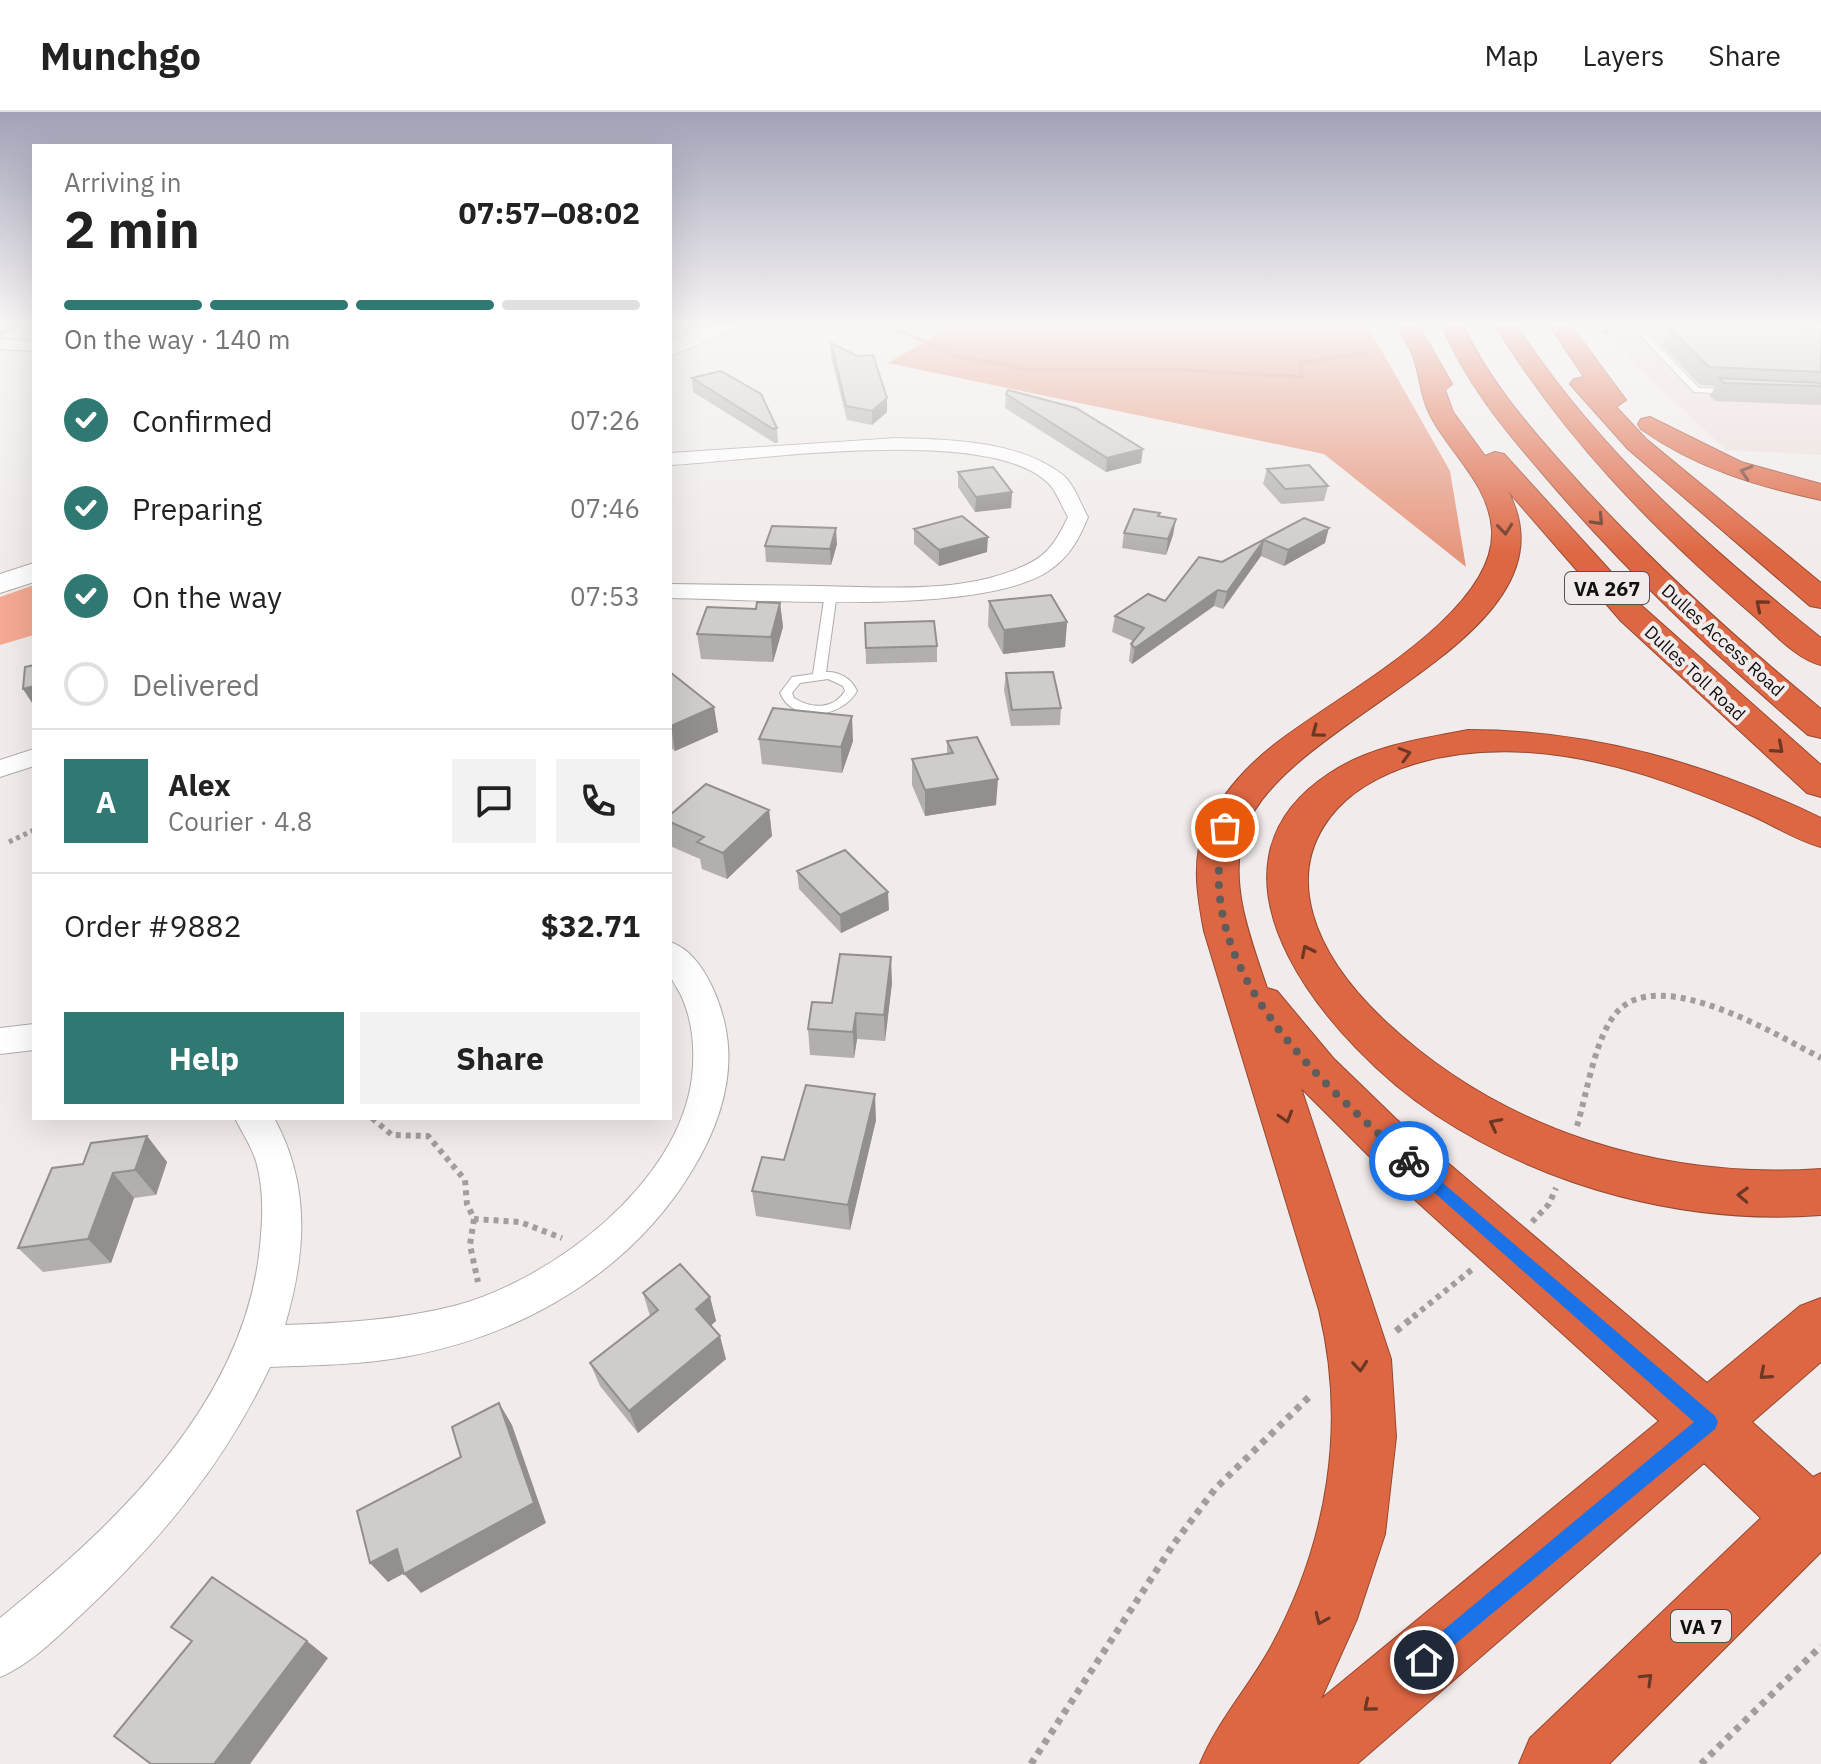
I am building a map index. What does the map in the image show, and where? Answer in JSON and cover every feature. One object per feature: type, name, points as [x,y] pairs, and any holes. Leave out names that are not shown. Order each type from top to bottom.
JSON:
[{"type":"highway","points":[[1237,1764],[1296,1673],[1333,1590],[1352,1534],[1365,1437],[1361,1359],[1226,931],[1217,875],[1219,852],[1233,812],[1254,784],[1282,758],[1460,626],[1488,590],[1506,551],[1507,531],[1502,508],[1489,480],[1440,410],[1437,400]]},
{"type":"highway","name":"Dulles Toll Road","points":[[1453,400],[1506,474],[1608,589],[1699,678],[1821,785]]},
{"type":"highway","name":"Dulles Access Road","points":[[1497,400],[1605,528],[1729,647],[1821,727]]},
{"type":"highway","points":[[1557,400],[1613,466],[1725,574],[1821,655]]},
{"type":"highway","points":[[1597,400],[1614,422],[1821,599]]},
{"type":"highway","points":[[1616,400],[1702,496]]},
{"type":"highway","points":[[1622,400],[1651,426],[1692,452],[1749,474],[1821,492]]},
{"type":"highway","points":[[1821,834],[1770,807],[1711,783],[1610,753],[1530,742],[1454,744],[1379,762],[1328,793],[1312,808],[1292,845],[1288,888],[1301,938],[1331,992],[1394,1056],[1481,1116],[1580,1162],[1655,1184],[1735,1195],[1821,1192]]},
{"type":"highway","points":[[1237,963],[1289,1041],[1337,1095],[1817,1518]]},
{"type":"highway","points":[[1300,1764],[1821,1325]]},
{"type":"highway","name":"VA 7","points":[[1556,1764],[1817,1518]]},
{"type":"main road","points":[[0,584],[32,573]]},
{"type":"street","points":[[672,459],[725,458],[887,442],[952,444],[986,450],[1027,464],[1058,482],[1076,504],[1078,517],[1069,542],[1056,555],[1021,575],[944,593],[672,591]]},
{"type":"street","points":[[0,769],[32,758]]},
{"type":"street","points":[[257,1347],[411,1335],[469,1320],[523,1298],[569,1272],[615,1237],[652,1200],[677,1165],[697,1126],[709,1084],[712,1050],[708,1019],[695,987],[672,957]]},
{"type":"street","points":[[0,1041],[32,1037]]},
{"type":"street","points":[[0,1651],[58,1605],[124,1542],[177,1480],[221,1417],[257,1347],[277,1286],[283,1238],[282,1193],[272,1154],[254,1120]]},
{"type":"lane","points":[[819,674],[831,593]]},
{"type":"lane","points":[[819,674],[848,684],[849,698],[831,708],[818,710],[805,709],[789,700],[789,686],[807,676],[819,674]]},
{"type":"path","points":[[9,842],[32,831]]},
{"type":"path","points":[[1576,1131],[1611,1022],[1632,999],[1651,996],[1697,1001],[1821,1058]]},
{"type":"path","points":[[373,1120],[380,1132],[390,1136],[428,1136],[465,1180],[467,1204],[474,1219],[470,1245],[478,1282]]},
{"type":"path","points":[[1528,1225],[1549,1204],[1561,1175]]},
{"type":"path","points":[[474,1219],[499,1218],[555,1232],[562,1238]]},
{"type":"path","points":[[1392,1334],[1477,1266]]},
{"type":"path","points":[[1031,1764],[1190,1522],[1215,1489],[1309,1397]]},
{"type":"path","points":[[1701,1764],[1821,1646]]},
{"type":"shaded area","points":[[1066,400],[1410,400],[1450,471],[1466,567],[1324,454]]},
{"type":"shaded area","points":[[1673,400],[1821,400],[1821,455],[1726,450]]},
{"type":"shaded area","points":[[32,586],[32,636],[0,645],[0,597]]},
{"type":"building","points":[[727,400],[764,400],[777,428],[773,429]]},
{"type":"building","points":[[845,400],[885,400],[872,411],[846,406]]},
{"type":"building","points":[[1016,400],[1046,400],[1076,408],[1143,449],[1107,458]]},
{"type":"building","points":[[1309,465],[1328,486],[1285,489],[1267,469]]},
{"type":"building","points":[[993,467],[1012,492],[976,497],[958,472]]},
{"type":"building","points":[[1134,509],[1176,519],[1168,539],[1124,533]]},
{"type":"building","points":[[962,516],[988,537],[939,550],[914,529]]},
{"type":"building","points":[[1304,518],[1329,528],[1288,550],[1264,540],[1227,592],[1218,590],[1135,648],[1131,644],[1144,628],[1115,616],[1148,594],[1165,601],[1199,557],[1222,562]]},
{"type":"building","points":[[772,526],[836,528],[830,549],[765,546]]},
{"type":"building","points":[[1051,595],[1067,622],[1004,630],[989,601]]},
{"type":"building","points":[[757,602],[780,603],[771,637],[697,634],[707,607],[756,609]]},
{"type":"building","points":[[934,621],[937,646],[866,648],[865,623]]},
{"type":"building","points":[[32,665],[32,687],[23,689],[25,667]]},
{"type":"building","points":[[1053,672],[1061,708],[1012,710],[1006,673]]},
{"type":"building","points":[[672,674],[714,707],[672,726]]},
{"type":"building","points":[[773,708],[852,716],[841,747],[759,739]]},
{"type":"building","points":[[977,737],[998,779],[925,790],[912,759],[953,753],[947,741]]},
{"type":"building","points":[[706,784],[769,810],[723,853],[697,842],[704,837],[672,823],[672,813]]},
{"type":"building","points":[[845,850],[888,892],[840,915],[797,871]]},
{"type":"building","points":[[840,954],[891,957],[884,1015],[856,1013],[853,1032],[808,1029],[812,1002],[832,1003]]},
{"type":"building","points":[[806,1085],[875,1094],[848,1205],[752,1191],[762,1157],[784,1160]]},
{"type":"building","points":[[147,1136],[135,1170],[113,1173],[88,1239],[18,1248],[52,1168],[83,1164],[91,1143]]},
{"type":"building","points":[[680,1264],[710,1297],[696,1309],[720,1336],[629,1411],[590,1363],[658,1310],[643,1293]]},
{"type":"building","points":[[499,1403],[534,1503],[404,1574],[397,1549],[370,1563],[357,1511],[461,1457],[452,1427]]},
{"type":"building","points":[[212,1577],[307,1641],[214,1764],[151,1764],[114,1736],[192,1641],[171,1627]]},
{"type":"way so far","points":[[1225,828],[1217,875],[1226,931],[1237,963],[1258,1000],[1306,1061],[1337,1095],[1409,1161]]},
{"type":"route","points":[[1409,1161],[1708,1422],[1424,1660]]}]
